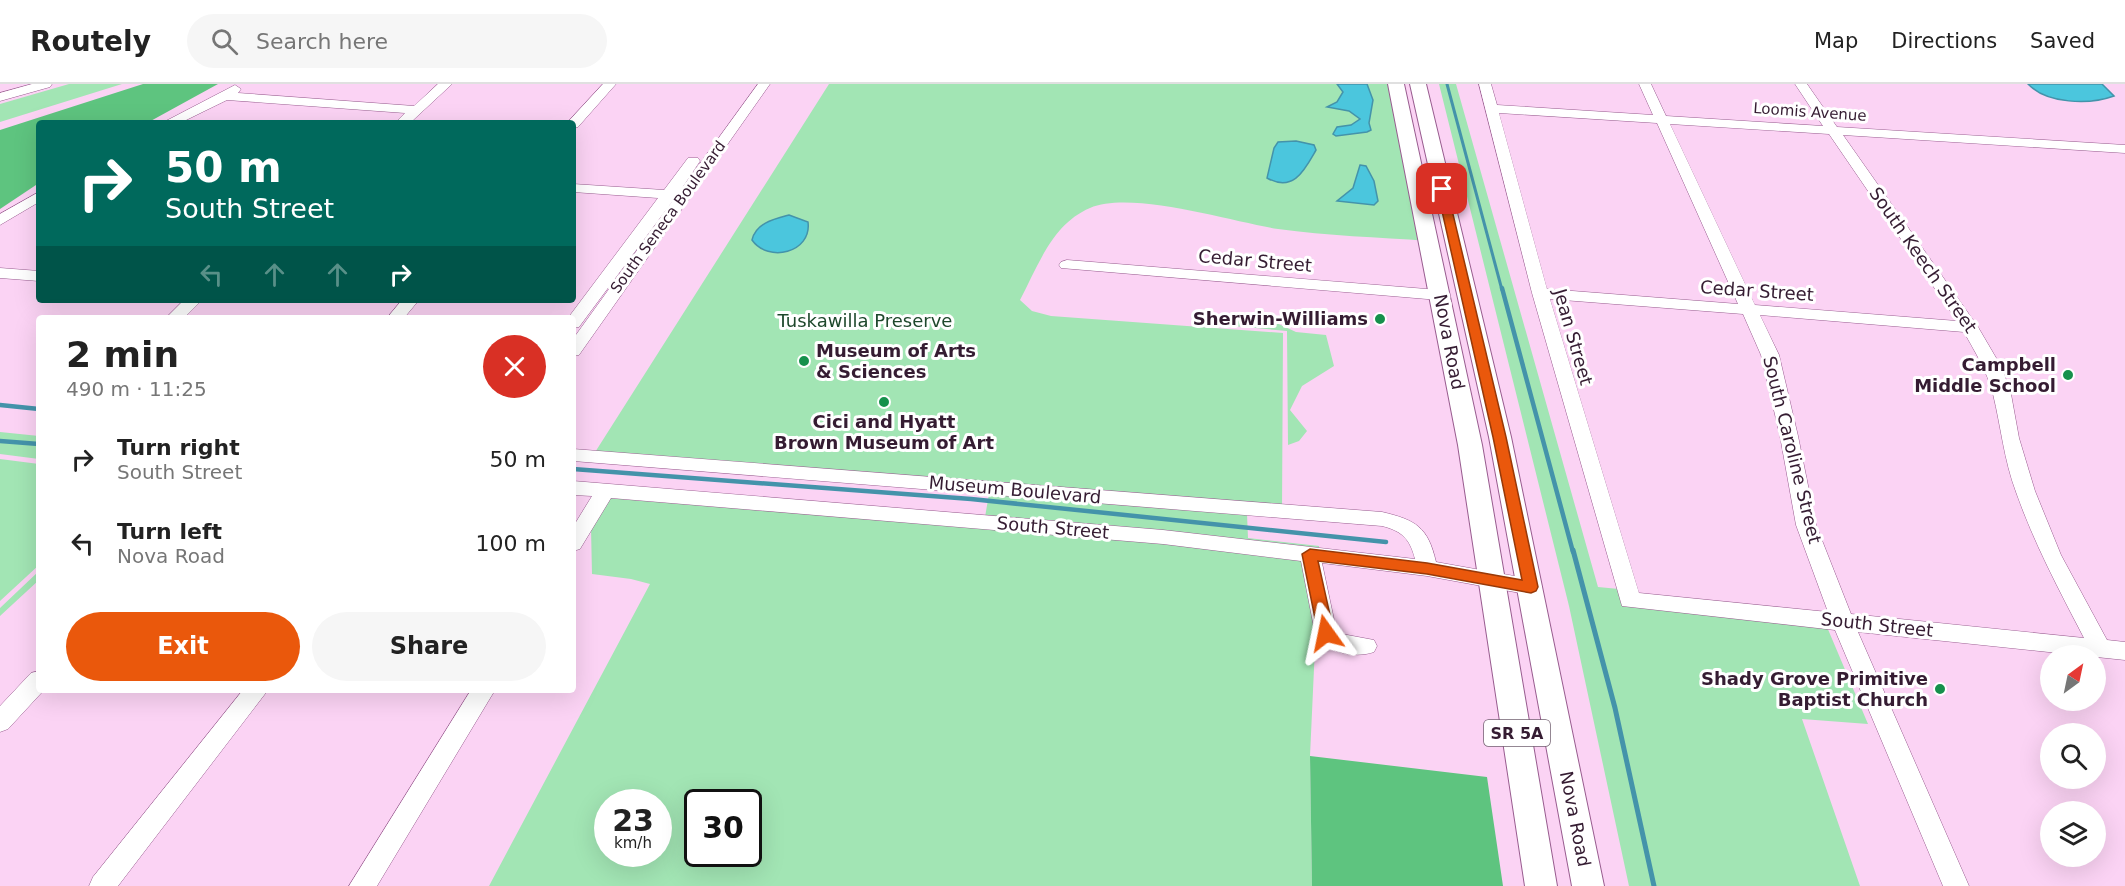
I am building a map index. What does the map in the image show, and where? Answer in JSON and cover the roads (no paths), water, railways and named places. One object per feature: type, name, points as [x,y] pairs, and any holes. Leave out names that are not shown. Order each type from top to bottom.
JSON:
[{"type":"main road","name":"Nova Road","points":[[1396,84],[1470,445],[1541,886]]},
{"type":"main road","name":"Nova Road","points":[[1418,84],[1473,320],[1531,587],[1588,886]]},
{"type":"main road","points":[[1406,136],[1422,153],[1435,156]]},
{"type":"main road","points":[[1439,295],[1457,305],[1473,320]]},
{"type":"street","points":[[0,97],[46,84]]},
{"type":"street","points":[[175,120],[225,96],[242,84]]},
{"type":"street","points":[[405,120],[446,84]]},
{"type":"street","points":[[576,121],[610,84]]},
{"type":"street","name":"South Seneca Boulevard","points":[[576,347],[684,195],[739,108],[750,84]]},
{"type":"street","name":"South Seneca Boulevard","points":[[576,319],[668,194],[739,108],[764,84]]},
{"type":"street","name":"Jean Street","points":[[1485,84],[1540,293],[1630,600]]},
{"type":"street","name":"South Caroline Street","points":[[1645,84],[1770,355],[1789,436],[1806,525],[1843,622],[1956,886]]},
{"type":"street","name":"South Keech Street","points":[[1801,84],[1970,327],[1994,368],[2025,491],[2051,555],[2098,645]]},
{"type":"street","points":[[225,96],[417,110]]},
{"type":"street","name":"Loomis Avenue","points":[[1492,109],[2125,149]]},
{"type":"street","points":[[576,188],[684,195]]},
{"type":"street","points":[[0,221],[36,198]]},
{"type":"street","name":"Cedar Street","points":[[1067,265],[1439,295]]},
{"type":"street","points":[[0,273],[36,276]]},
{"type":"street","points":[[597,292],[614,293]]},
{"type":"street","name":"Cedar Street","points":[[1540,293],[1970,327]]},
{"type":"street","points":[[177,315],[191,303]]},
{"type":"street","points":[[397,315],[408,303]]},
{"type":"street","name":"Museum Boulevard","points":[[576,455],[1382,519],[1411,528],[1421,540],[1427,568]]},
{"type":"street","name":"South Street","points":[[576,488],[1163,537],[1427,568],[1531,587]]},
{"type":"street","points":[[576,539],[605,492]]},
{"type":"street","points":[[1310,554],[1326,633],[1336,642],[1366,646]]},
{"type":"street","name":"South Street","points":[[1630,600],[2070,645]]},
{"type":"street","name":"South Street","points":[[2106,649],[2125,651]]},
{"type":"street","points":[[0,722],[36,683]]},
{"type":"street","points":[[102,886],[254,693]]},
{"type":"street","points":[[362,886],[481,693]]},
{"type":"water","points":[[1337,84],[1367,84],[1373,100],[1369,123],[1371,130],[1336,136],[1333,134],[1337,127],[1351,125],[1360,119],[1349,111],[1327,107],[1337,102],[1343,92]]},
{"type":"water","points":[[2028,84],[2102,84],[2114,96],[2093,101],[2069,101],[2046,96]]},
{"type":"water","points":[[1296,141],[1314,145],[1316,150],[1303,171],[1298,177],[1284,183],[1267,178],[1274,148],[1278,142]]},
{"type":"water","points":[[1360,165],[1366,166],[1374,181],[1378,201],[1374,205],[1337,201],[1353,188]]},
{"type":"water","points":[[789,215],[808,222],[807,233],[796,247],[778,253],[759,247],[752,240],[757,229],[772,220]]},
{"type":"waterway","points":[[1447,84],[1502,290]]},
{"type":"waterway","points":[[1502,288],[1573,552]]},
{"type":"waterway","points":[[0,405],[36,409]]},
{"type":"waterway","points":[[0,441],[36,444]]},
{"type":"waterway","points":[[576,469],[971,499],[1386,542]]},
{"type":"waterway","points":[[1573,550],[1615,708],[1654,886]]},
{"type":"place","name":"Sherwin-Williams","points":[[1380,319]]},
{"type":"place","name":"Museum of Arts & Sciences","points":[[804,361]]},
{"type":"place","name":"Campbell Middle School","points":[[2068,375]]},
{"type":"place","name":"Cici and Hyatt Brown Museum of Art","points":[[884,402]]},
{"type":"place","name":"Shady Grove Primitive Baptist Church","points":[[1940,689]]},
{"type":"park label","name":"Tuskawilla Preserve","points":[[865,321]]}]
